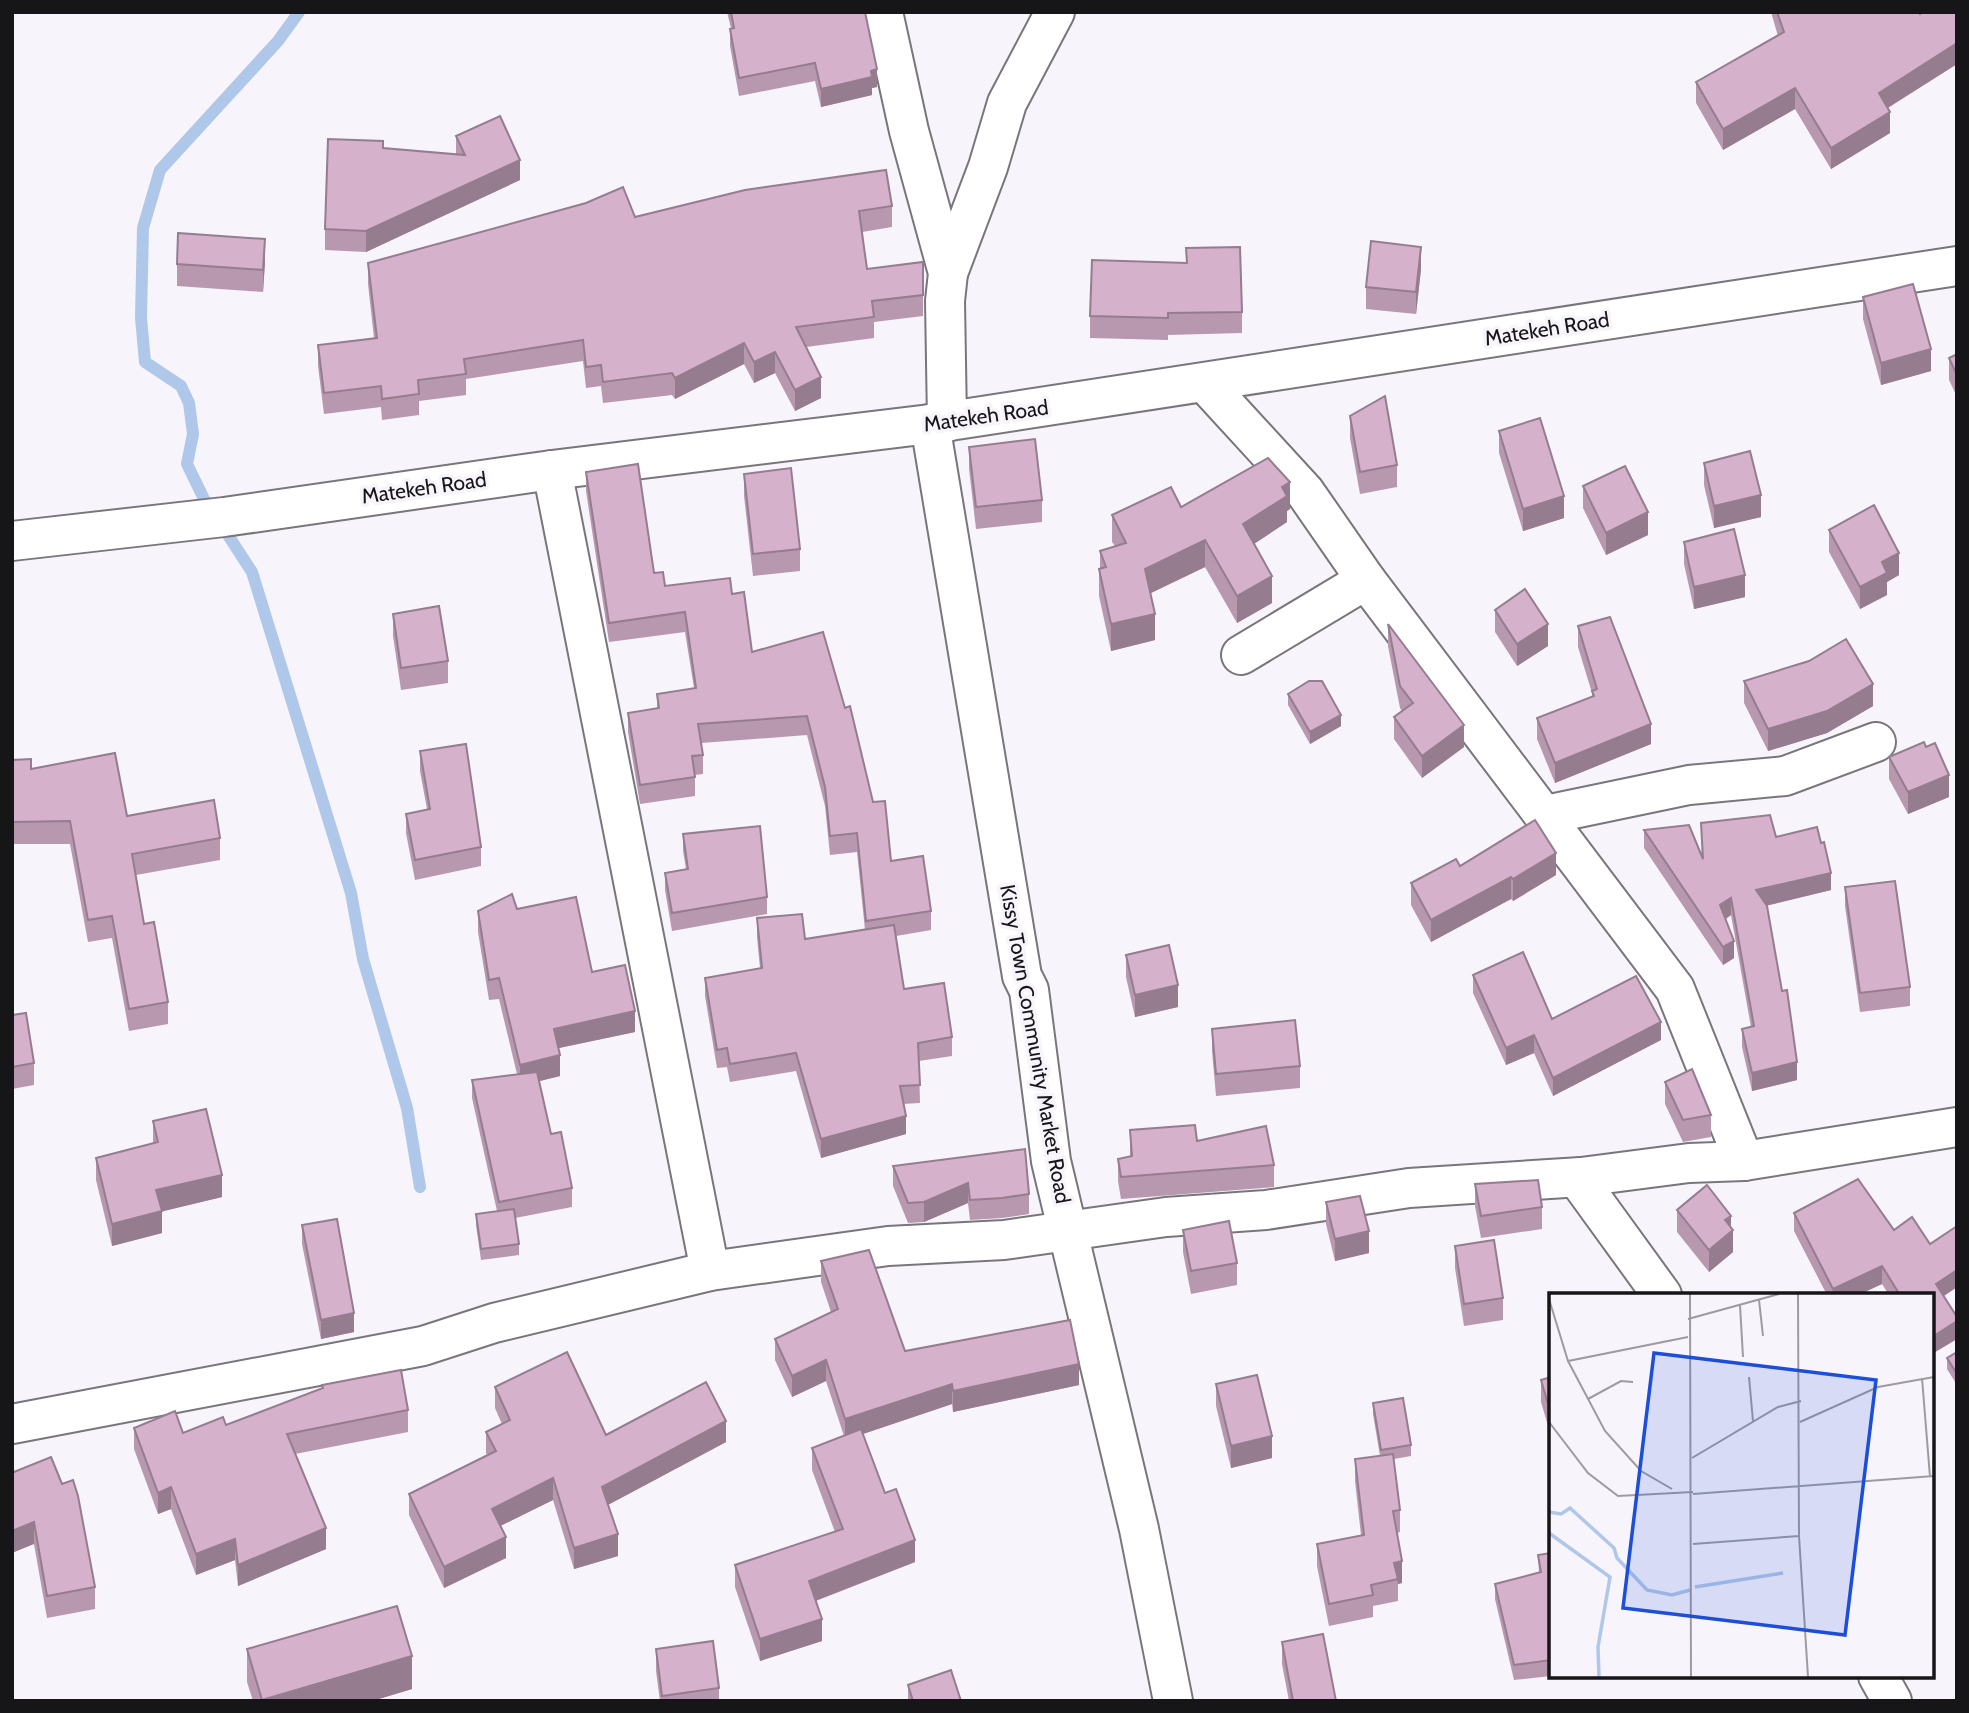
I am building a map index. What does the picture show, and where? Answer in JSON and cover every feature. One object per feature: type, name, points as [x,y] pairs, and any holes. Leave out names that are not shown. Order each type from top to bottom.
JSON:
[{"type":"street","points":[[883,12],[909,131],[948,273]]},
{"type":"street","points":[[948,273],[988,167],[1007,103],[1055,12]]},
{"type":"street","name":"Matekeh Road","points":[[12,541],[224,517],[552,470],[939,423],[1957,266]]},
{"type":"street","name":"Kissy Town Community Market Road","points":[[948,273],[939,423],[1023,976],[1029,989],[1051,1161],[1139,1529],[1173,1701]]},
{"type":"street","points":[[1205,383],[1305,492],[1366,580],[1675,989],[1744,1161]]},
{"type":"street","points":[[552,470],[710,1271]]},
{"type":"street","points":[[1241,655],[1366,580]]},
{"type":"street","points":[[1545,815],[1689,785],[1785,776],[1876,741]]},
{"type":"street","points":[[12,1424],[423,1346],[494,1324],[710,1271],[915,1243],[1069,1233],[1167,1217],[1266,1210],[1409,1188],[1581,1177],[1689,1163],[1744,1161],[1957,1127]]},
{"type":"street","points":[[1581,1177],[1583,1186],[1661,1293]]},
{"type":"street","points":[[1879,1678],[1892,1701]]},
{"type":"building","points":[[731,12],[865,12],[877,69],[871,71],[872,77],[821,89],[815,63],[739,78],[730,29],[734,28]]},
{"type":"building","points":[[1777,12],[1957,12],[1957,43],[1879,93],[1890,112],[1831,148],[1795,88],[1723,129],[1696,82],[1784,32]]},
{"type":"building","points":[[500,116],[520,160],[366,231],[325,229],[328,139],[383,141],[383,148],[465,155],[456,136]]},
{"type":"building","points":[[886,170],[892,206],[859,211],[867,269],[923,262],[923,295],[872,301],[874,317],[796,327],[821,377],[795,390],[775,352],[754,362],[744,343],[675,378],[672,373],[603,382],[601,365],[586,367],[583,340],[464,359],[466,374],[418,380],[419,394],[382,399],[381,386],[324,393],[318,345],[377,338],[368,263],[586,203],[623,187],[635,217],[745,190]]},
{"type":"building","points":[[178,233],[265,239],[263,270],[177,264]]},
{"type":"building","points":[[1371,241],[1421,247],[1416,292],[1366,287]]},
{"type":"building","points":[[1240,247],[1242,312],[1168,313],[1168,318],[1090,316],[1092,260],[1187,263],[1186,248]]},
{"type":"building","points":[[1913,284],[1931,349],[1881,363],[1863,297]]},
{"type":"building","points":[[1957,354],[1957,375],[1949,358]]},
{"type":"building","points":[[1385,396],[1397,465],[1360,472],[1350,416]]},
{"type":"building","points":[[1540,418],[1564,496],[1523,509],[1499,431]]},
{"type":"building","points":[[1035,439],[1042,500],[976,507],[969,447]]},
{"type":"building","points":[[1750,451],[1761,495],[1714,506],[1704,463]]},
{"type":"building","points":[[1268,458],[1290,482],[1282,487],[1287,496],[1243,524],[1272,576],[1237,596],[1205,540],[1145,569],[1155,614],[1111,624],[1099,569],[1106,567],[1100,551],[1126,543],[1112,515],[1171,487],[1181,507]]},
{"type":"building","points":[[638,464],[654,573],[663,572],[665,586],[730,578],[732,594],[744,592],[752,652],[823,632],[845,708],[850,706],[873,802],[885,801],[891,861],[923,856],[931,911],[866,921],[857,833],[830,836],[825,787],[807,716],[698,724],[703,755],[692,756],[695,777],[640,785],[628,713],[659,708],[657,694],[696,688],[685,612],[609,623],[586,472]]},
{"type":"building","points":[[1625,466],[1648,512],[1606,533],[1583,486]]},
{"type":"building","points":[[791,468],[800,549],[753,554],[744,474]]},
{"type":"building","points":[[1874,505],[1899,553],[1882,562],[1887,573],[1860,587],[1829,530]]},
{"type":"building","points":[[1734,529],[1745,575],[1694,587],[1684,542]]},
{"type":"building","points":[[1525,589],[1548,624],[1517,644],[1495,610]]},
{"type":"building","points":[[439,606],[448,661],[401,668],[393,614]]},
{"type":"building","points":[[1610,617],[1651,724],[1555,763],[1537,718],[1594,696],[1592,691],[1597,689],[1578,626]]},
{"type":"building","points":[[1388,624],[1464,725],[1422,756],[1394,717],[1413,703],[1400,686]]},
{"type":"building","points":[[1846,639],[1873,684],[1827,711],[1768,729],[1744,681],[1809,661]]},
{"type":"building","points":[[1309,681],[1322,681],[1341,715],[1310,732],[1288,694]]},
{"type":"building","points":[[1924,742],[1926,747],[1935,743],[1949,775],[1908,792],[1889,757]]},
{"type":"building","points":[[466,744],[481,847],[415,860],[406,814],[430,809],[420,751]]},
{"type":"building","points":[[115,753],[127,816],[214,800],[220,838],[132,854],[144,924],[154,922],[168,1002],[129,1009],[112,916],[88,920],[70,821],[12,822],[12,760],[31,759],[31,769]]},
{"type":"building","points":[[1770,815],[1776,837],[1817,827],[1821,843],[1824,842],[1831,873],[1756,890],[1767,906],[1782,991],[1787,990],[1797,1062],[1752,1073],[1742,1029],[1754,1026],[1731,898],[1720,905],[1734,941],[1723,947],[1644,830],[1689,825],[1703,859],[1701,823]]},
{"type":"building","points":[[1535,820],[1556,853],[1513,879],[1511,877],[1431,920],[1411,883],[1456,859],[1460,866]]},
{"type":"building","points":[[760,826],[767,897],[672,913],[665,873],[688,869],[683,834]]},
{"type":"building","points":[[1895,881],[1910,987],[1860,993],[1845,887]]},
{"type":"building","points":[[512,894],[517,909],[576,897],[592,972],[625,965],[635,1011],[554,1029],[560,1055],[520,1065],[499,978],[489,980],[478,911]]},
{"type":"building","points":[[802,914],[805,939],[894,925],[904,989],[944,983],[952,1037],[918,1043],[920,1085],[900,1086],[906,1116],[821,1139],[796,1053],[730,1064],[727,1048],[717,1050],[705,978],[762,968],[757,918]]},
{"type":"building","points":[[1169,945],[1178,985],[1135,995],[1126,955]]},
{"type":"building","points":[[1523,952],[1552,1019],[1636,976],[1661,1022],[1553,1078],[1534,1035],[1506,1048],[1473,975]]},
{"type":"building","points":[[26,1013],[34,1063],[12,1067],[12,1015]]},
{"type":"building","points":[[1295,1020],[1300,1066],[1216,1074],[1212,1029]]},
{"type":"building","points":[[1692,1069],[1711,1115],[1683,1120],[1665,1082]]},
{"type":"building","points":[[537,1072],[551,1134],[561,1132],[572,1188],[499,1202],[472,1080]]},
{"type":"building","points":[[206,1109],[222,1175],[156,1190],[162,1211],[112,1224],[96,1158],[158,1142],[153,1121]]},
{"type":"building","points":[[1195,1125],[1197,1141],[1266,1126],[1274,1165],[1121,1177],[1118,1159],[1132,1156],[1130,1130]]},
{"type":"building","points":[[1025,1149],[1029,1194],[1002,1198],[970,1200],[968,1183],[924,1202],[908,1203],[893,1166]]},
{"type":"building","points":[[1858,1179],[1894,1230],[1912,1217],[1930,1244],[1957,1226],[1957,1270],[1936,1284],[1957,1321],[1934,1336],[1934,1293],[1899,1293],[1882,1266],[1833,1289],[1794,1213]]},
{"type":"building","points":[[1538,1180],[1542,1207],[1481,1216],[1475,1184]]},
{"type":"building","points":[[1707,1185],[1731,1216],[1725,1220],[1733,1230],[1709,1250],[1677,1210]]},
{"type":"building","points":[[1360,1196],[1369,1231],[1335,1239],[1326,1202]]},
{"type":"building","points":[[514,1209],[519,1244],[481,1249],[476,1214]]},
{"type":"building","points":[[337,1219],[354,1313],[321,1320],[302,1225]]},
{"type":"building","points":[[1229,1221],[1237,1263],[1191,1271],[1183,1230]]},
{"type":"building","points":[[1494,1240],[1503,1298],[1464,1304],[1455,1246]]},
{"type":"building","points":[[869,1250],[905,1351],[1070,1320],[1079,1364],[953,1391],[952,1384],[845,1419],[826,1360],[792,1376],[775,1339],[838,1309],[821,1261]]},
{"type":"building","points":[[567,1352],[606,1435],[706,1382],[726,1421],[602,1487],[618,1534],[574,1548],[553,1478],[492,1509],[506,1537],[444,1567],[409,1494],[496,1451],[486,1432],[510,1420],[495,1387]]},
{"type":"building","points":[[1957,1352],[1957,1374],[1947,1358]]},
{"type":"building","points":[[401,1370],[408,1410],[287,1434],[326,1528],[238,1565],[235,1539],[196,1554],[171,1487],[158,1493],[134,1428],[175,1411],[183,1433],[223,1417],[226,1425],[323,1388],[322,1385]]},
{"type":"building","points":[[1257,1375],[1272,1436],[1231,1446],[1216,1384]]},
{"type":"building","points":[[1549,1378],[1549,1407],[1541,1380]]},
{"type":"building","points":[[1403,1398],[1411,1445],[1381,1450],[1373,1403]]},
{"type":"building","points":[[861,1429],[885,1493],[896,1489],[915,1540],[809,1581],[822,1619],[760,1639],[735,1565],[843,1529],[812,1448]]},
{"type":"building","points":[[1393,1454],[1400,1510],[1393,1511],[1402,1561],[1394,1563],[1398,1579],[1371,1585],[1373,1595],[1329,1604],[1317,1544],[1364,1535],[1355,1459]]},
{"type":"building","points":[[51,1457],[62,1484],[73,1480],[95,1587],[47,1596],[34,1522],[12,1531],[12,1468],[14,1472]]},
{"type":"building","points":[[1549,1553],[1549,1660],[1514,1665],[1495,1584],[1541,1572],[1538,1555]]},
{"type":"building","points":[[397,1606],[412,1656],[262,1700],[247,1649]]},
{"type":"building","points":[[1323,1634],[1336,1701],[1293,1701],[1282,1642]]},
{"type":"building","points":[[713,1641],[719,1688],[662,1696],[656,1649]]},
{"type":"building","points":[[951,1670],[961,1701],[913,1701],[908,1685]]},
{"type":"waterway","points":[[204,499],[187,464],[193,434],[189,403],[181,386],[145,362],[141,318],[143,228],[160,170],[278,41],[299,12]]},
{"type":"waterway","points":[[226,532],[252,572],[351,893],[363,959],[407,1108],[420,1187]]}]
